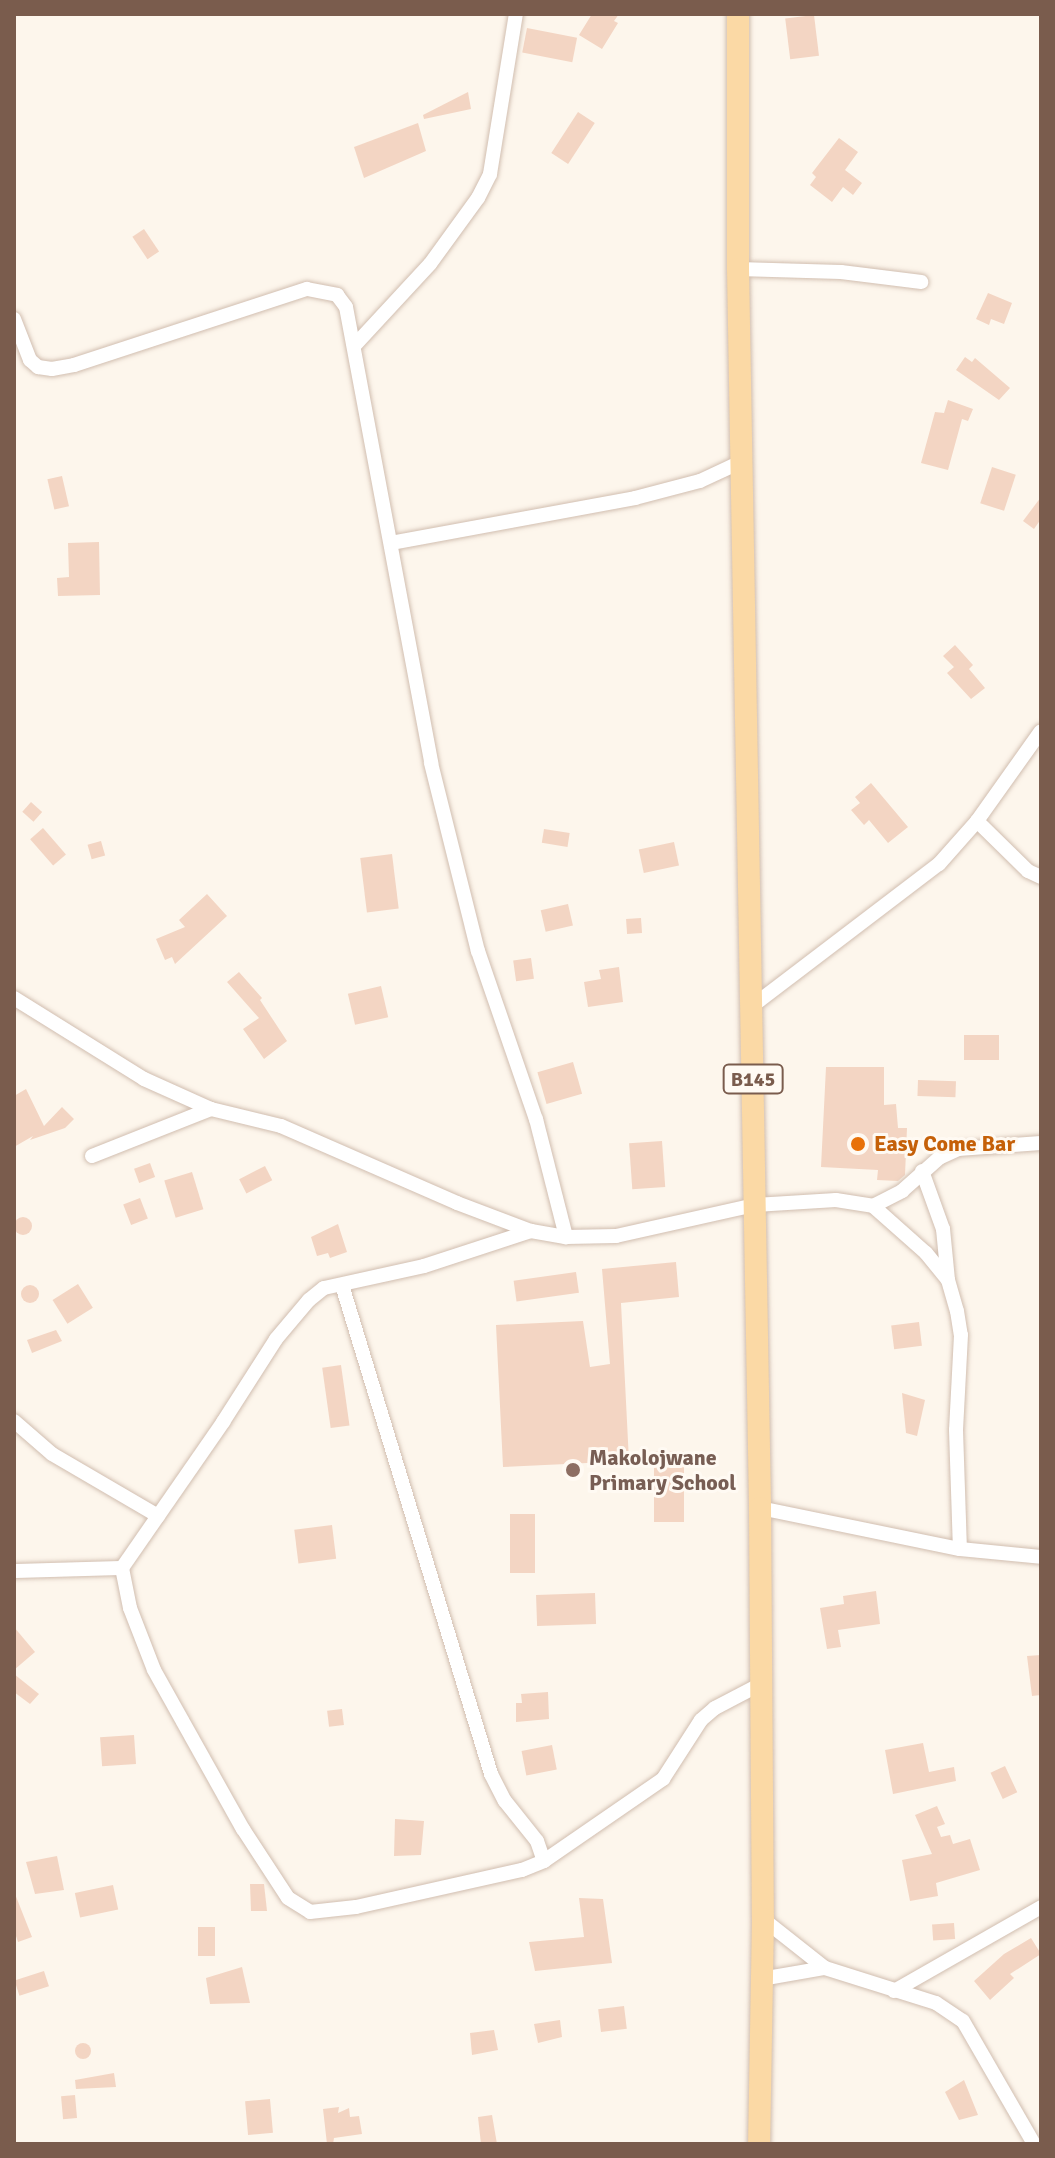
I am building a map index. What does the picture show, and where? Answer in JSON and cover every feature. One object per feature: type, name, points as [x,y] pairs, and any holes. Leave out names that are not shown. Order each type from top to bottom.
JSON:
[{"type":"main road","name":"B145","points":[[738,14],[738,269],[760,1508],[763,1919],[759,2144]]},
{"type":"street","points":[[355,345],[430,264],[478,198],[490,174],[516,14]]},
{"type":"street","points":[[738,269],[841,272],[921,282]]},
{"type":"street","points":[[14,319],[30,360],[38,367],[52,369],[74,365],[307,289],[337,295],[346,307],[431,763],[471,922],[536,1119],[566,1237]]},
{"type":"street","points":[[391,543],[635,498],[700,481],[743,461]]},
{"type":"street","points":[[751,1007],[939,864],[977,821],[1041,731]]},
{"type":"street","points":[[977,821],[1028,871],[1041,877]]},
{"type":"street","points":[[14,998],[144,1079],[211,1109],[281,1126],[531,1231],[566,1237],[616,1236],[755,1205],[836,1200],[873,1206],[926,1253],[948,1280]]},
{"type":"street","points":[[92,1156],[211,1109]]},
{"type":"street","points":[[873,1206],[902,1191],[939,1158],[958,1149],[1041,1143]]},
{"type":"street","points":[[922,1171],[943,1229],[948,1280],[961,1335],[956,1430],[960,1549]]},
{"type":"street","points":[[14,1571],[111,1571],[122,1568],[276,1339],[309,1300],[324,1288],[424,1266],[531,1231]]},
{"type":"street","points":[[342,1285],[491,1774],[505,1801],[537,1841],[544,1861]]},
{"type":"street","points":[[14,1421],[52,1454],[158,1516]]},
{"type":"street","points":[[760,1508],[960,1549],[1041,1557]]},
{"type":"street","points":[[122,1568],[130,1608],[154,1670],[243,1829],[288,1898],[299,1908],[310,1912],[356,1907],[522,1870],[544,1861],[663,1779],[701,1720],[715,1708],[761,1684]]},
{"type":"street","points":[[894,1991],[1041,1907]]},
{"type":"street","points":[[763,1919],[825,1968],[936,2003],[963,2021],[1034,2144]]},
{"type":"street","points":[[761,1979],[825,1968]]},
{"type":"street","points":[[1026,2129],[1041,2122]]},
{"type":"building","points":[[592,14],[619,14],[614,21],[618,23],[602,49],[579,35]]},
{"type":"building","points":[[814,15],[819,56],[790,59],[785,19]]},
{"type":"building","points":[[527,28],[577,38],[572,62],[522,53]]},
{"type":"building","points":[[468,92],[471,109],[424,119],[423,115]]},
{"type":"building","points":[[578,112],[595,123],[568,164],[551,153]]},
{"type":"building","points":[[418,123],[426,151],[364,178],[354,147]]},
{"type":"building","points":[[839,138],[858,152],[845,170],[862,183],[853,195],[843,187],[832,202],[810,185],[816,177],[812,173]]},
{"type":"building","points":[[144,229],[159,251],[147,259],[132,237]]},
{"type":"building","points":[[988,293],[1012,303],[1004,324],[991,319],[989,325],[976,319]]},
{"type":"building","points":[[965,357],[972,362],[975,358],[1010,388],[999,400],[956,370]]},
{"type":"building","points":[[948,400],[973,409],[968,421],[962,419],[948,470],[921,463],[935,412],[944,413]]},
{"type":"building","points":[[992,467],[1016,475],[1004,511],[980,503]]},
{"type":"building","points":[[62,476],[69,506],[54,510],[47,479]]},
{"type":"building","points":[[1041,497],[1041,519],[1034,529],[1023,521]]},
{"type":"building","points":[[99,542],[100,595],[58,596],[57,578],[69,577],[68,543]]},
{"type":"building","points":[[955,645],[973,665],[969,669],[985,688],[971,699],[947,673],[954,667],[943,656]]},
{"type":"building","points":[[871,783],[908,827],[888,843],[869,820],[864,825],[851,810],[860,803],[855,797]]},
{"type":"building","points":[[31,802],[42,812],[33,822],[22,812]]},
{"type":"building","points":[[43,828],[66,854],[53,866],[30,839]]},
{"type":"building","points":[[544,829],[570,833],[567,847],[542,843]]},
{"type":"building","points":[[101,841],[105,855],[92,859],[88,845]]},
{"type":"building","points":[[674,842],[679,865],[644,873],[639,849]]},
{"type":"building","points":[[392,854],[399,909],[367,912],[360,858]]},
{"type":"building","points":[[207,894],[227,916],[175,964],[172,957],[165,960],[156,939],[185,927],[179,920]]},
{"type":"building","points":[[568,904],[573,925],[546,932],[541,910]]},
{"type":"building","points":[[641,918],[642,933],[627,934],[626,919]]},
{"type":"building","points":[[531,958],[534,979],[516,981],[513,961]]},
{"type":"building","points":[[619,967],[623,1002],[588,1007],[584,982],[601,979],[599,970]]},
{"type":"building","points":[[239,972],[262,998],[260,1000],[287,1041],[264,1059],[243,1029],[259,1018],[227,982]]},
{"type":"building","points":[[381,986],[388,1017],[355,1025],[348,994]]},
{"type":"building","points":[[964,1035],[999,1035],[999,1060],[964,1060]]},
{"type":"building","points":[[573,1062],[582,1094],[547,1104],[537,1072]]},
{"type":"building","points":[[826,1067],[884,1067],[884,1105],[896,1104],[898,1128],[907,1128],[905,1175],[898,1181],[877,1180],[878,1170],[821,1167]]},
{"type":"building","points":[[918,1080],[956,1081],[955,1097],[917,1096]]},
{"type":"building","points":[[26,1089],[44,1126],[62,1107],[74,1119],[65,1128],[30,1140],[33,1136],[14,1147],[14,1096]]},
{"type":"building","points":[[662,1141],[665,1187],[632,1189],[629,1143]]},
{"type":"building","points":[[150,1163],[155,1177],[139,1183],[134,1169]]},
{"type":"building","points":[[265,1166],[272,1180],[246,1193],[239,1179]]},
{"type":"building","points":[[192,1172],[203,1209],[176,1218],[164,1180]]},
{"type":"building","points":[[140,1198],[148,1219],[131,1225],[123,1204]]},
{"type":"building","points":[[23,1217],[32,1226],[23,1235],[14,1226]]},
{"type":"building","points":[[338,1224],[347,1252],[330,1258],[328,1253],[317,1256],[311,1237]]},
{"type":"building","points":[[676,1262],[679,1297],[621,1303],[629,1461],[503,1467],[496,1325],[583,1321],[590,1367],[610,1364],[602,1269]]},
{"type":"building","points":[[576,1272],[579,1293],[517,1302],[514,1281]]},
{"type":"building","points":[[78,1284],[93,1308],[67,1324],[53,1300]]},
{"type":"building","points":[[30,1285],[39,1294],[30,1303],[21,1294]]},
{"type":"building","points":[[919,1322],[922,1346],[894,1349],[891,1325]]},
{"type":"building","points":[[56,1330],[62,1341],[32,1353],[27,1340]]},
{"type":"building","points":[[341,1365],[349,1425],[331,1428],[322,1368]]},
{"type":"building","points":[[902,1393],[925,1400],[917,1436],[906,1433]]},
{"type":"building","points":[[654,1451],[684,1451],[684,1522],[654,1522]]},
{"type":"building","points":[[510,1514],[535,1514],[535,1573],[510,1573]]},
{"type":"building","points":[[332,1525],[336,1559],[298,1563],[294,1530]]},
{"type":"building","points":[[876,1591],[880,1624],[838,1630],[841,1647],[827,1649],[820,1608],[844,1604],[843,1596]]},
{"type":"building","points":[[595,1593],[596,1624],[537,1626],[536,1595]]},
{"type":"building","points":[[14,1627],[35,1652],[14,1670]]},
{"type":"building","points":[[1041,1655],[1041,1695],[1032,1696],[1027,1656]]},
{"type":"building","points":[[14,1674],[39,1694],[30,1704],[14,1692]]},
{"type":"building","points":[[548,1692],[549,1719],[516,1722],[516,1703],[522,1703],[521,1694]]},
{"type":"building","points":[[342,1709],[344,1725],[329,1727],[327,1711]]},
{"type":"building","points":[[134,1735],[136,1764],[102,1766],[100,1737]]},
{"type":"building","points":[[923,1743],[929,1772],[954,1767],[956,1781],[893,1794],[885,1750]]},
{"type":"building","points":[[552,1745],[557,1770],[526,1775],[522,1751]]},
{"type":"building","points":[[1005,1766],[1017,1792],[1003,1799],[990,1773]]},
{"type":"building","points":[[937,1806],[945,1824],[937,1827],[941,1837],[950,1835],[953,1844],[970,1839],[980,1870],[936,1883],[938,1896],[910,1901],[902,1860],[932,1854],[915,1815]]},
{"type":"building","points":[[395,1819],[424,1821],[421,1855],[394,1856]]},
{"type":"building","points":[[57,1856],[64,1890],[35,1894],[26,1862]]},
{"type":"building","points":[[250,1884],[264,1884],[267,1911],[251,1911]]},
{"type":"building","points":[[113,1885],[118,1909],[80,1918],[75,1893]]},
{"type":"building","points":[[15,1894],[32,1937],[18,1942],[14,1930]]},
{"type":"building","points":[[579,1898],[603,1899],[612,1963],[535,1971],[529,1942],[584,1937]]},
{"type":"building","points":[[954,1923],[955,1939],[933,1940],[932,1925]]},
{"type":"building","points":[[198,1927],[215,1927],[215,1956],[198,1956]]},
{"type":"building","points":[[1031,1938],[1041,1954],[1010,1974],[1014,1978],[990,2000],[974,1981],[1004,1954]]},
{"type":"building","points":[[242,1967],[250,2003],[210,2004],[206,1978]]},
{"type":"building","points":[[44,1971],[49,1986],[19,1996],[15,1981]]},
{"type":"building","points":[[624,2006],[627,2029],[601,2032],[598,2009]]},
{"type":"building","points":[[560,2020],[562,2037],[538,2043],[534,2024]]},
{"type":"building","points":[[494,2030],[498,2050],[472,2055],[470,2033]]},
{"type":"building","points":[[80,2043],[86,2043],[91,2051],[89,2057],[80,2059],[75,2054],[75,2048]]},
{"type":"building","points":[[114,2073],[116,2087],[76,2089],[75,2080]]},
{"type":"building","points":[[964,2080],[978,2115],[959,2120],[945,2092]]},
{"type":"building","points":[[75,2095],[77,2118],[63,2119],[61,2096]]},
{"type":"building","points":[[270,2099],[273,2133],[248,2135],[245,2101]]},
{"type":"building","points":[[339,2107],[338,2113],[349,2108],[350,2117],[359,2116],[362,2134],[334,2138],[333,2144],[327,2144],[323,2109]]},
{"type":"building","points":[[492,2115],[497,2144],[481,2144],[478,2117]]},
{"type":"place","name":"Easy Come Bar","points":[[858,1144]]},
{"type":"place","name":"Makolojwane Primary School","points":[[573,1470]]}]
